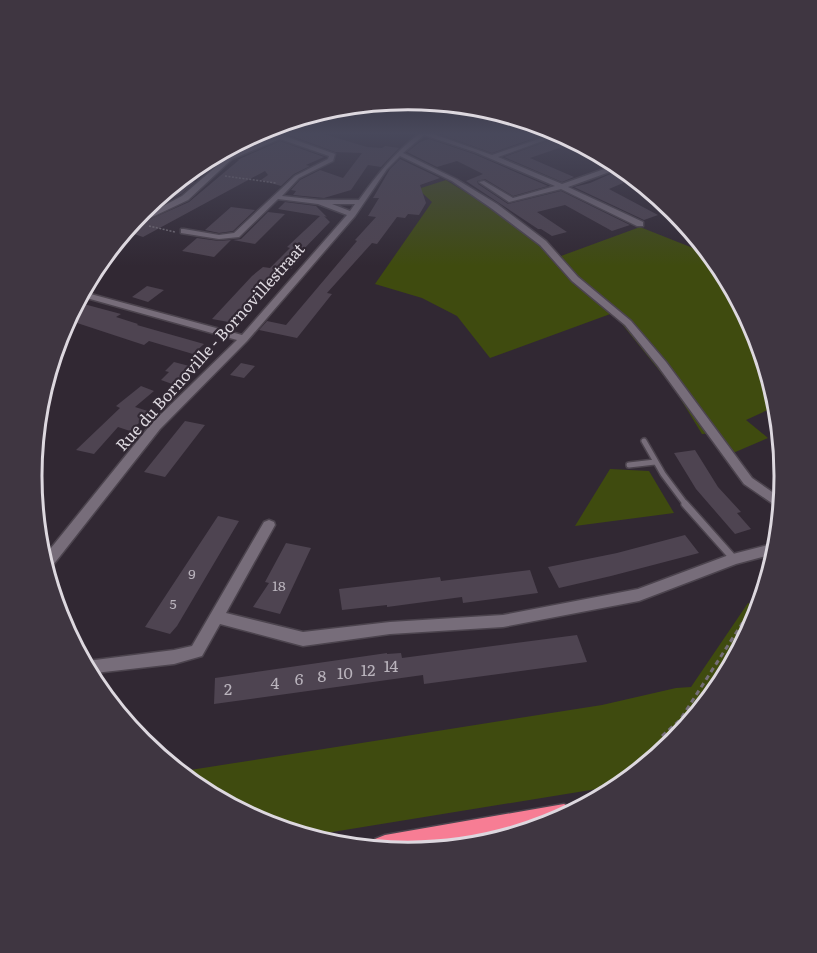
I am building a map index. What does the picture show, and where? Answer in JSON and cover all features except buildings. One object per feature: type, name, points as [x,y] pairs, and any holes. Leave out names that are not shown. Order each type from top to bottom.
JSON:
[{"type":"highway","points":[[423,842],[522,825]]},
{"type":"street","points":[[154,212],[185,198],[208,176]]},
{"type":"street","points":[[184,231],[219,237],[236,235],[298,176]]},
{"type":"street","name":"Rue du Bornoville - Bornovillestraat","points":[[51,557],[156,426],[244,339],[352,214],[378,176]]},
{"type":"street","points":[[447,176],[494,206],[543,243],[575,279],[628,323],[662,364],[748,481],[774,500]]},
{"type":"street","points":[[539,176],[640,224]]},
{"type":"street","points":[[482,182],[512,200],[592,176]]},
{"type":"street","points":[[276,196],[319,202],[360,202]]},
{"type":"street","points":[[319,202],[352,214]]},
{"type":"street","points":[[89,296],[244,339]]},
{"type":"street","points":[[95,666],[174,657],[197,651],[269,525]]},
{"type":"street","points":[[218,617],[303,639],[390,628],[503,621],[639,595],[768,550]]},
{"type":"lane","points":[[644,441],[655,462],[695,518],[734,560]]},
{"type":"lane","points":[[629,465],[655,462]]},
{"type":"path","points":[[212,176],[288,185]]},
{"type":"path","points":[[144,222],[172,232],[184,231]]},
{"type":"path","points":[[662,736],[680,720],[748,614]]},
{"type":"green space","points":[[446,180],[545,242],[561,256],[640,227],[696,249],[726,293],[756,359],[769,410],[746,420],[768,438],[733,453],[717,433],[702,434],[675,390],[613,313],[490,358],[457,316],[422,298],[375,284],[432,202],[418,189]]},
{"type":"green space","points":[[610,469],[649,471],[674,513],[575,526]]},
{"type":"green space","points":[[748,603],[752,605],[726,660],[699,700],[668,736],[632,767],[601,788],[325,833],[291,824],[246,805],[189,770],[602,705],[676,688],[691,687]]}]
